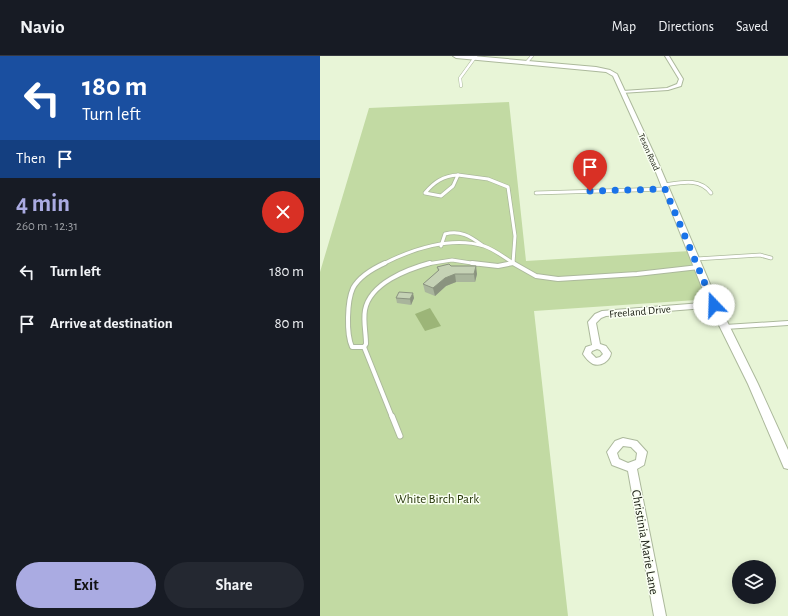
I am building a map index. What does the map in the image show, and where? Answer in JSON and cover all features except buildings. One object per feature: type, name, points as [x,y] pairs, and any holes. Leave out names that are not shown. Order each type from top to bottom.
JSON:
[{"type":"street","name":"Teson Road","points":[[456,56],[608,71],[615,75],[696,258],[714,305],[753,384],[788,464]]},
{"type":"street","points":[[623,92],[675,88],[681,82],[681,79],[667,56]]},
{"type":"street","name":"Freeland Drive","points":[[596,346],[592,322],[598,316],[605,313],[714,305]]},
{"type":"street","name":"Christinia Marie Lane","points":[[632,467],[660,616]]},
{"type":"lane","points":[[526,63],[532,56]]},
{"type":"lane","points":[[461,86],[460,78],[475,57]]},
{"type":"lane","points":[[458,175],[453,186],[441,196],[425,193],[428,188],[438,181],[458,175],[468,174],[499,182],[508,187],[515,235],[516,255],[513,264]]},
{"type":"lane","points":[[536,193],[664,187],[700,182],[707,186],[711,193]]},
{"type":"lane","points":[[441,246],[445,234],[457,231],[468,235],[513,264],[544,278],[555,279],[662,273],[699,267]]},
{"type":"lane","points":[[364,347],[352,347],[347,338],[350,307],[354,287],[367,274],[382,263],[399,255],[441,246],[466,243],[484,246]]},
{"type":"lane","points":[[696,258],[760,255],[771,258]]},
{"type":"lane","points":[[400,436],[364,347],[366,344],[364,314],[367,303],[374,293],[392,279],[419,265],[450,259],[504,266],[513,264]]},
{"type":"lane","points":[[725,327],[788,323]]},
{"type":"green space","name":"White Birch Park","points":[[509,102],[526,261],[690,251],[711,299],[534,311],[568,616],[320,616],[320,272],[369,108]]},
{"type":"shaded area","points":[[430,308],[441,326],[425,331],[415,314]]},
{"type":"route","points":[[590,191],[665,189],[693,252],[714,305]]}]
